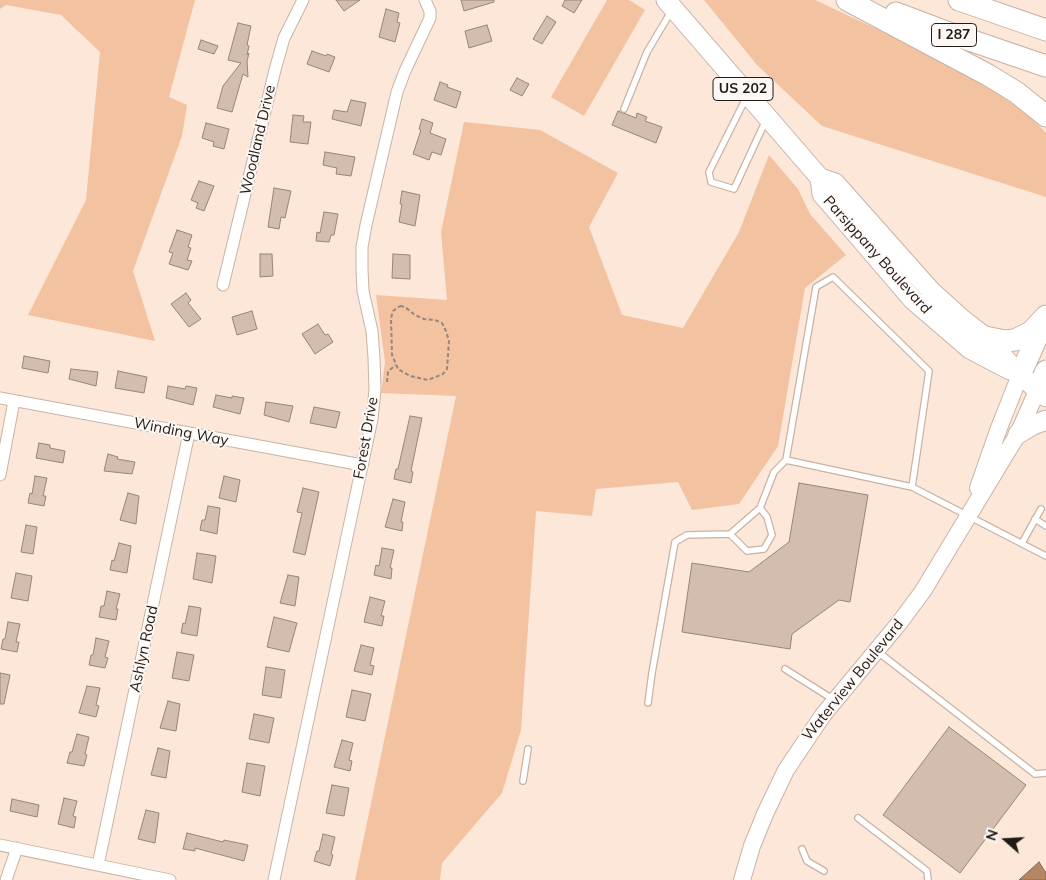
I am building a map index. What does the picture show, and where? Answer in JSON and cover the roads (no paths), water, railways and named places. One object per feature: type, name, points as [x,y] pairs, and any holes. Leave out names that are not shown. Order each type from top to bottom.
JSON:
[{"type":"highway","points":[[847,0],[988,75],[1046,116]]},
{"type":"highway","name":"I 287","points":[[863,0],[949,33],[1046,66]]},
{"type":"highway","name":"I 287","points":[[959,0],[1046,30]]},
{"type":"highway","points":[[985,337],[1005,341],[1015,340],[1031,332],[1046,317]]},
{"type":"highway","points":[[1020,375],[1046,317]]},
{"type":"highway","points":[[1042,394],[1046,371]]},
{"type":"main road","name":"Parsippany Boulevard","points":[[669,4],[820,178],[835,183],[931,291],[985,337],[1020,375],[1042,394]]},
{"type":"main road","name":"Parsippany Boulevard","points":[[820,178],[822,194],[913,300],[970,349],[1020,375]]},
{"type":"main road","points":[[1018,434],[1046,420]]},
{"type":"street","name":"Woodland Drive","points":[[223,285],[275,70],[284,38],[303,0]]},
{"type":"street","name":"Forest Drive","points":[[274,880],[372,419],[374,358],[372,331],[363,291],[362,247],[397,92],[430,18],[430,11],[425,0]]},
{"type":"street","name":"Waterview Boulevard","points":[[968,516],[998,428],[1020,375]]},
{"type":"street","name":"Waterview Boulevard","points":[[744,879],[752,846],[765,814],[780,781],[805,740],[923,591],[946,556],[1042,394]]},
{"type":"street","name":"Winding Way","points":[[0,398],[362,466]]},
{"type":"street","points":[[0,475],[14,401]]},
{"type":"street","name":"Ashlyn Road","points":[[98,865],[188,433]]},
{"type":"street","points":[[0,845],[170,880]]},
{"type":"street","points":[[6,880],[17,848]]},
{"type":"lane","points":[[624,109],[669,4]]},
{"type":"lane","points":[[748,94],[709,172],[711,182],[734,189],[768,117]]},
{"type":"lane","points":[[648,703],[675,542],[687,535],[730,534],[760,508],[774,472],[786,460],[816,286],[833,277],[929,372],[912,487]]},
{"type":"lane","points":[[786,460],[912,487],[1046,556]]},
{"type":"lane","points":[[730,534],[747,551],[764,549],[772,535],[767,517],[760,508]]},
{"type":"lane","points":[[1022,543],[1041,509]]},
{"type":"lane","points":[[1035,519],[1046,526]]},
{"type":"lane","points":[[876,651],[1035,774],[1046,773]]},
{"type":"lane","points":[[785,669],[835,701]]},
{"type":"lane","points":[[523,781],[528,749]]},
{"type":"lane","points":[[858,818],[927,871],[928,880]]},
{"type":"lane","points":[[802,849],[807,861],[824,871]]}]
